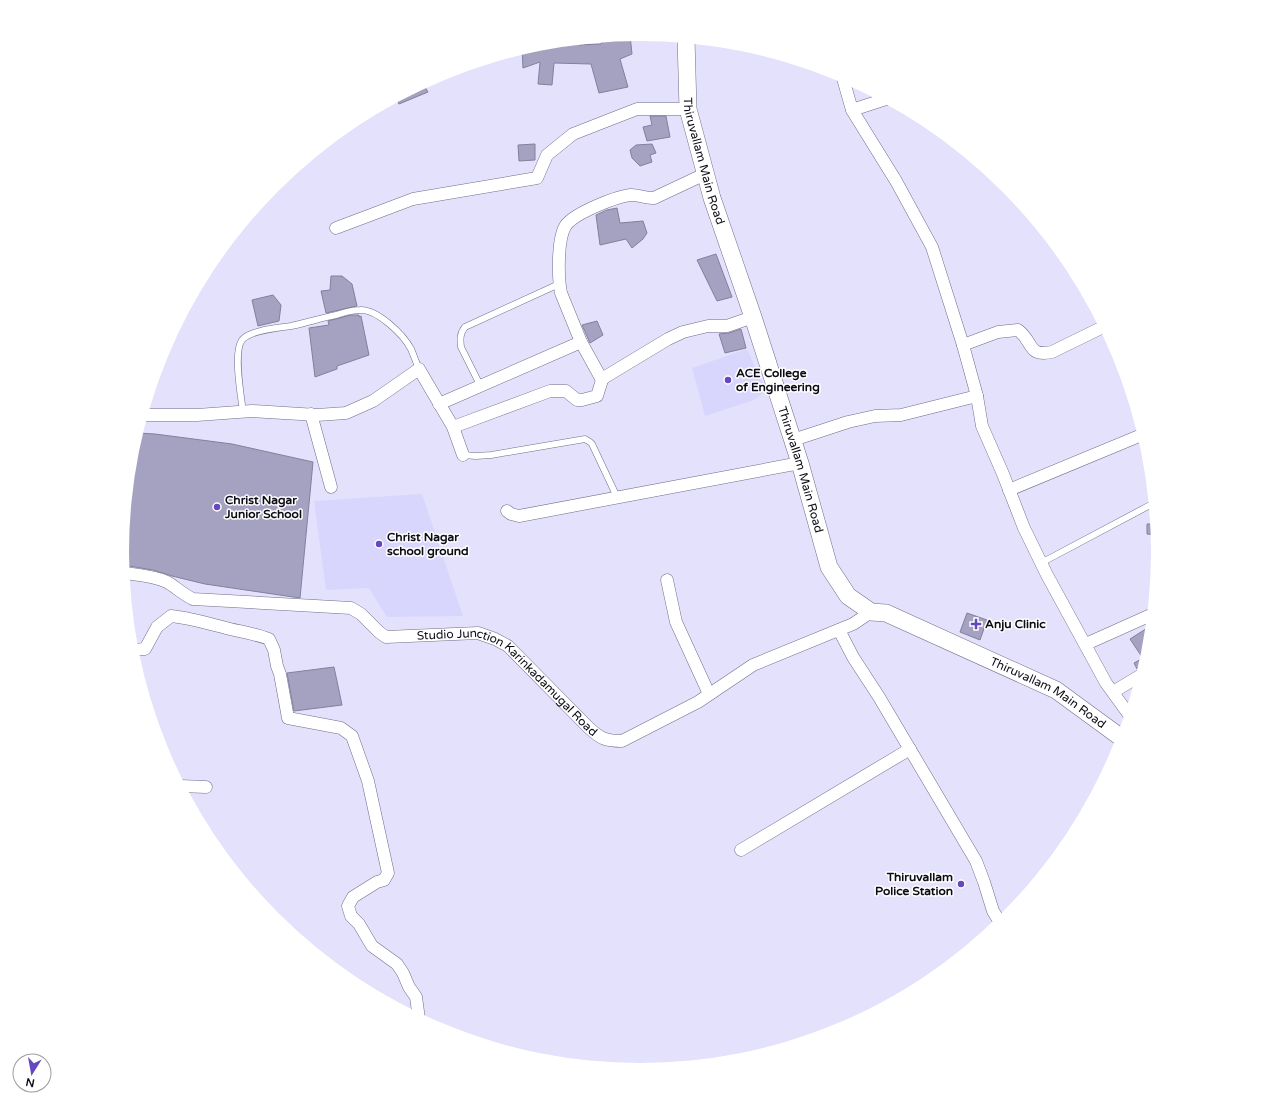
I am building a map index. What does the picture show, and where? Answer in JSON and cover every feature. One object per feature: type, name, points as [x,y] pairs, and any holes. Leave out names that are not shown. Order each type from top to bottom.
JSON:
[{"type":"main road","name":"Thiruvallam Main Road","points":[[686,43],[688,109],[712,198],[793,440],[829,567],[848,596],[871,612],[886,613],[1056,690],[1118,735]]},
{"type":"street","points":[[845,84],[852,110],[896,181],[932,248],[963,345],[977,396],[982,426],[1024,528],[1041,563],[1106,683],[1127,711]]},
{"type":"street","points":[[852,110],[880,101]]},
{"type":"street","points":[[336,228],[413,199],[537,178],[547,155],[573,134],[637,109],[688,109]]},
{"type":"street","points":[[602,380],[581,342],[559,284],[560,258],[564,230],[567,224],[591,209],[624,197],[632,195],[654,198],[706,174]]},
{"type":"street","points":[[453,428],[550,391],[566,391],[579,401],[594,397],[598,393],[604,377],[668,339],[683,332],[708,326],[727,326],[753,317]]},
{"type":"street","points":[[963,345],[998,332],[1018,330],[1024,335],[1037,353],[1043,354],[1052,352],[1100,328]]},
{"type":"street","points":[[439,404],[581,342]]},
{"type":"street","points":[[148,415],[197,415],[243,412],[310,414],[346,412],[373,401],[419,369],[453,428],[463,455]]},
{"type":"street","points":[[793,440],[848,422],[875,416],[901,415],[977,396]]},
{"type":"street","points":[[310,414],[331,487]]},
{"type":"street","points":[[1009,490],[1138,436]]},
{"type":"street","points":[[507,511],[511,514],[519,516],[800,463]]},
{"type":"street","name":"Studio Junction Karinkadamugal Road","points":[[130,574],[155,578],[168,583],[185,596],[193,599],[351,608],[362,614],[379,632],[386,637],[478,633],[508,646],[589,728],[599,737],[611,741],[622,741],[698,702],[753,665],[853,624],[871,612]]},
{"type":"street","points":[[667,580],[676,622],[709,694]]},
{"type":"street","points":[[139,649],[145,649],[157,627],[171,616],[202,621],[258,635],[269,640],[274,650],[276,666],[280,674],[288,718],[341,728],[352,736],[368,781],[388,873],[384,880],[377,882],[352,897],[348,906],[350,916],[359,924],[372,946],[397,964],[416,997],[419,1013]]},
{"type":"street","points":[[1086,644],[1148,616]]},
{"type":"street","points":[[839,630],[976,861],[997,919]]},
{"type":"street","points":[[1113,692],[1137,678]]},
{"type":"street","points":[[741,850],[910,749]]},
{"type":"street","points":[[186,786],[206,787]]},
{"type":"lane","points":[[480,386],[461,347],[462,332],[465,327],[559,284]]},
{"type":"lane","points":[[243,412],[238,370],[238,354],[242,340],[254,333],[361,310],[370,312],[383,319],[401,335],[410,348],[419,369]]},
{"type":"lane","points":[[463,455],[491,456],[585,439],[592,444],[617,497]]},
{"type":"lane","points":[[1041,563],[1150,505]]},
{"type":"shaded area","name":"ACE College of Engineering","points":[[747,349],[766,391],[754,400],[705,416],[692,368]]},
{"type":"shaded area","name":"Christ Nagar school ground","points":[[422,494],[463,616],[387,617],[369,588],[326,590],[314,501]]},
{"type":"building","points":[[631,41],[632,54],[620,59],[628,87],[599,93],[591,64],[554,63],[552,85],[538,84],[540,62],[523,68],[522,55],[574,45],[601,44],[602,42]]},
{"type":"building","points":[[426,89],[428,92],[399,104],[398,103]]},
{"type":"building","points":[[650,116],[666,116],[670,137],[647,141],[643,127],[652,125]]},
{"type":"building","points":[[535,144],[535,160],[519,161],[518,145]]},
{"type":"building","points":[[652,144],[656,153],[650,155],[652,162],[640,166],[632,158],[630,150],[636,145]]},
{"type":"building","points":[[617,208],[620,223],[643,221],[647,233],[643,239],[632,248],[626,239],[600,245],[596,215],[607,210]]},
{"type":"building","points":[[716,254],[732,297],[717,301],[697,260]]},
{"type":"building","points":[[331,276],[342,276],[352,284],[357,306],[326,313],[321,291],[330,290]]},
{"type":"building","points":[[273,295],[281,305],[279,321],[258,326],[252,300]]},
{"type":"building","points":[[351,315],[361,316],[369,355],[337,366],[337,369],[315,377],[309,328],[329,325],[328,321]]},
{"type":"building","points":[[597,321],[603,335],[590,343],[582,325]]},
{"type":"building","points":[[741,329],[746,348],[725,353],[719,334],[729,333]]},
{"type":"building","name":"Christ Nagar Junior School","points":[[143,433],[232,444],[313,462],[300,598],[205,584],[153,570],[129,566],[130,519],[133,486]]},
{"type":"building","points":[[1147,524],[1151,524],[1151,534],[1147,534]]},
{"type":"building","points":[[967,613],[987,620],[980,640],[960,632]]},
{"type":"building","points":[[1146,629],[1141,656],[1130,639]]},
{"type":"building","points":[[1140,660],[1139,668],[1137,669],[1134,663]]},
{"type":"building","points":[[334,667],[342,705],[294,711],[287,673]]},
{"type":"place","name":"ACE College of Engineering","points":[[728,380]]},
{"type":"place","name":"Christ Nagar Junior School","points":[[217,507]]},
{"type":"place","name":"Christ Nagar school ground","points":[[379,544]]},
{"type":"place","name":"Anju Clinic","points":[[976,624]]},
{"type":"place","name":"Thiruvallam Police Station","points":[[961,884]]}]
